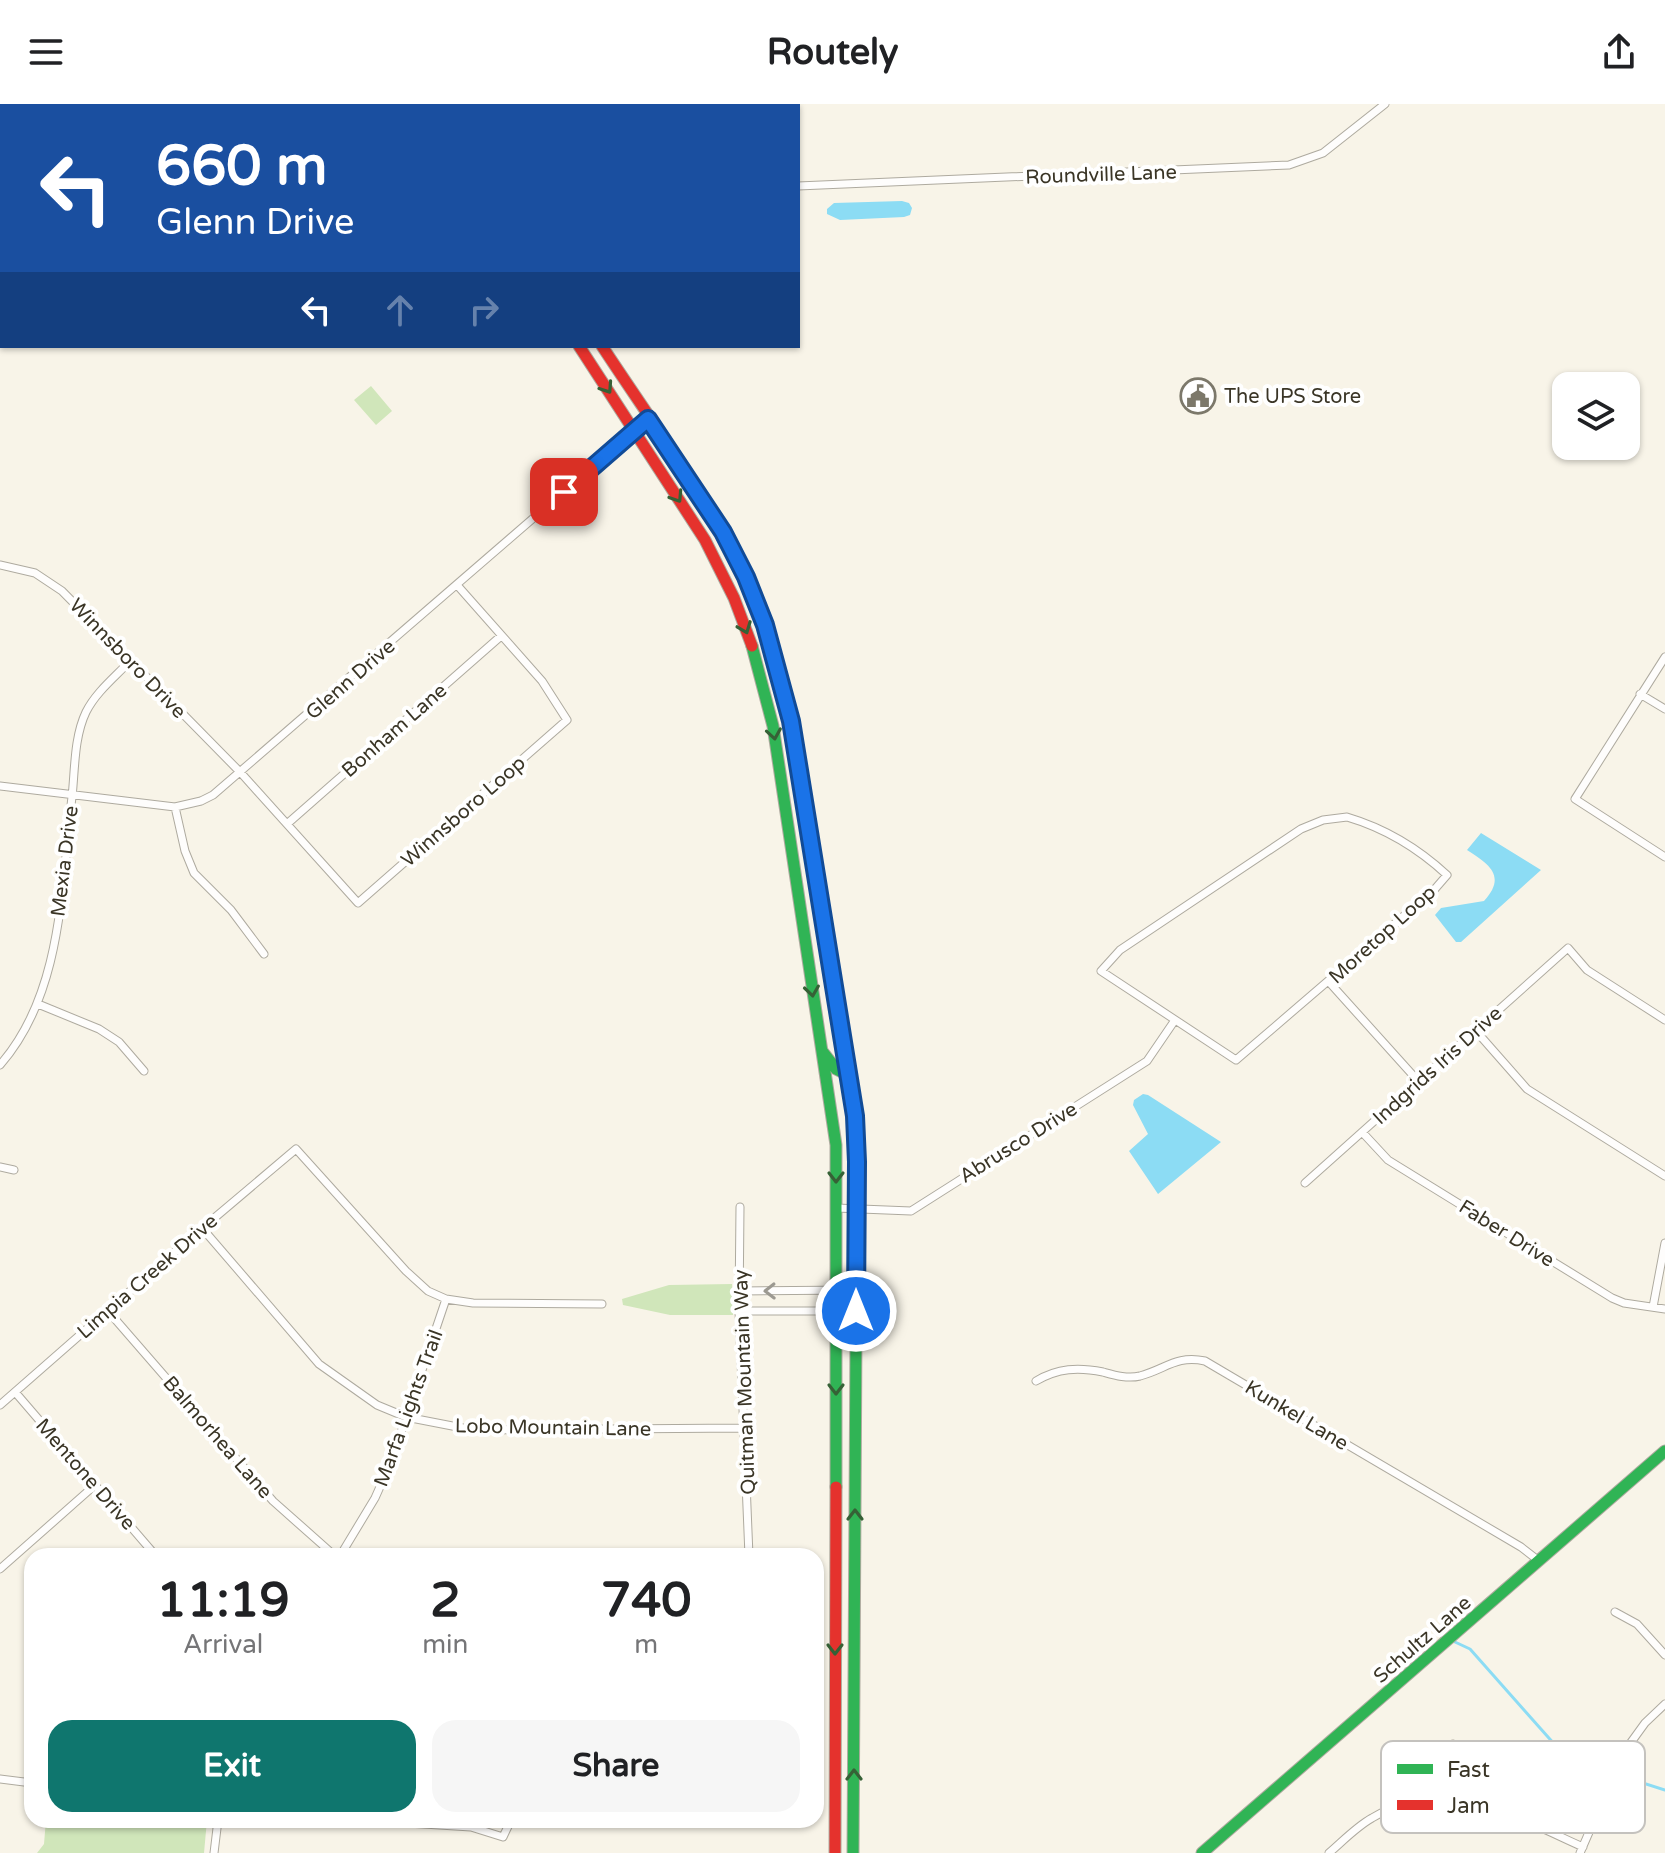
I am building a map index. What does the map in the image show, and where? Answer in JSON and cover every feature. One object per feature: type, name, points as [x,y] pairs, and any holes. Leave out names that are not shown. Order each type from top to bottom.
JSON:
[{"type":"main road","points":[[580,348],[705,540],[734,598],[756,658],[773,726],[836,1145],[835,1853]]},
{"type":"main road","points":[[603,348],[723,532],[746,577],[773,652],[791,721],[855,1116],[853,1853]]},
{"type":"main road","points":[[756,658],[773,652]]},
{"type":"main road","points":[[782,792],[802,789]]},
{"type":"main road","points":[[820,1047],[830,1063],[848,1075]]},
{"type":"main road","name":"Schultz Lane","points":[[1202,1853],[1665,1451]]},
{"type":"main road","points":[[836,1456],[855,1456]]},
{"type":"main road","points":[[835,1613],[855,1612]]},
{"type":"main road","points":[[835,1736],[854,1736]]},
{"type":"street","name":"Roundville Lane","points":[[800,186],[1289,165],[1323,153],[1385,104]]},
{"type":"street","name":"Glenn Drive","points":[[0,786],[175,807],[213,795],[648,419]]},
{"type":"street","name":"Winnsboro Drive","points":[[0,565],[35,573],[62,591],[241,773]]},
{"type":"street","name":"Winnsboro Loop","points":[[241,773],[358,903],[567,720],[542,681],[457,585]]},
{"type":"street","name":"Bonham Lane","points":[[287,824],[501,636]]},
{"type":"street","points":[[1665,657],[1575,799],[1665,857]]},
{"type":"street","name":"Mexia Drive","points":[[0,1065],[11,1052],[38,1004],[56,932],[79,732],[95,697],[130,661]]},
{"type":"street","points":[[1640,694],[1665,709]]},
{"type":"street","points":[[175,807],[185,851],[194,873],[231,910],[264,954]]},
{"type":"street","name":"Moretop Loop","points":[[1347,817],[1379,827],[1432,861],[1447,875],[1434,890],[1236,1060],[1175,1020],[1101,971],[1120,950],[1301,829],[1323,820],[1347,817]]},
{"type":"street","name":"Indgrids Iris Drive","points":[[1305,1183],[1568,948],[1587,970],[1665,1020]]},
{"type":"street","points":[[1329,982],[1419,1082]]},
{"type":"street","points":[[38,1004],[99,1029],[119,1042],[144,1071]]},
{"type":"street","name":"Abrusco Drive","points":[[836,1208],[911,1211],[1147,1061],[1175,1020]]},
{"type":"street","points":[[1476,1031],[1527,1089],[1665,1176]]},
{"type":"street","name":"Faber Drive","points":[[1362,1132],[1388,1160],[1612,1298],[1624,1303],[1665,1309]]},
{"type":"street","name":"Limpia Creek Drive","points":[[0,1405],[296,1149],[406,1271],[428,1291],[446,1299]]},
{"type":"street","points":[[0,1167],[14,1170]]},
{"type":"street","name":"Quitman Mountain Way","points":[[740,1207],[739,1311],[749,1548]]},
{"type":"street","name":"Lobo Mountain Lane","points":[[202,1228],[319,1364],[377,1405],[406,1417],[473,1430],[743,1428]]},
{"type":"street","points":[[1653,1307],[1665,1243]]},
{"type":"street","points":[[740,1291],[856,1290]]},
{"type":"street","points":[[446,1299],[473,1303],[602,1304]]},
{"type":"street","name":"Marfa Lights Trail","points":[[343,1548],[375,1498],[391,1462],[446,1299]]},
{"type":"street","name":"Balmorhea Lane","points":[[108,1311],[273,1501],[329,1548]]},
{"type":"street","points":[[739,1311],[856,1311]]},
{"type":"street","name":"Kunkel Lane","points":[[1036,1381],[1052,1372],[1073,1368],[1116,1376],[1138,1376],[1180,1360],[1205,1361],[1521,1547],[1539,1561]]},
{"type":"street","name":"Mentone Drive","points":[[15,1392],[149,1548]]},
{"type":"street","points":[[0,1569],[95,1485]]},
{"type":"street","points":[[1615,1612],[1637,1624],[1665,1655]]},
{"type":"street","points":[[1633,1741],[1645,1723],[1665,1704]]},
{"type":"street","points":[[0,1779],[24,1782]]},
{"type":"street","points":[[1329,1853],[1381,1814]]},
{"type":"street","points":[[214,1853],[217,1828]]},
{"type":"street","points":[[474,1828],[503,1837],[507,1828]]},
{"type":"street","points":[[1546,1833],[1581,1850]]},
{"type":"green space","points":[[371,386],[392,411],[376,425],[354,400]]},
{"type":"green space","points":[[732,1284],[733,1315],[670,1315],[623,1305],[622,1299],[669,1285]]},
{"type":"green space","points":[[45,1828],[206,1828],[204,1853],[37,1853],[44,1844]]},
{"type":"water","points":[[902,201],[912,208],[910,215],[840,220],[827,214],[827,209],[834,203]]},
{"type":"water","points":[[1481,833],[1541,870],[1461,942],[1456,942],[1435,915],[1441,908],[1484,901],[1491,892],[1495,878],[1492,871],[1467,850]]},
{"type":"water","points":[[1143,1094],[1221,1142],[1158,1194],[1129,1151],[1148,1134],[1133,1105],[1134,1100]]},
{"type":"waterway","points":[[1455,1642],[1470,1649],[1552,1741]]},
{"type":"waterway","points":[[1645,1784],[1665,1790]]},
{"type":"traffic: fast","points":[[752,646],[773,726],[836,1145],[836,1487]]},
{"type":"traffic: fast","points":[[783,691],[791,721],[855,1116],[853,1853]]},
{"type":"traffic: fast","points":[[822,1051],[836,1069],[848,1075]]},
{"type":"traffic: fast","points":[[1202,1853],[1665,1451]]},
{"type":"traffic: jam","points":[[580,348],[705,540],[734,598],[752,646]]},
{"type":"traffic: jam","points":[[603,348],[696,487],[730,545],[757,603],[783,691]]},
{"type":"traffic: jam","points":[[835,1853],[836,1487]]},
{"type":"place","name":"The UPS Store","points":[[1198,396]]},
{"type":"route","points":[[564,492],[648,419],[723,532],[746,577],[765,625],[791,721],[855,1116],[856,1311]]}]
